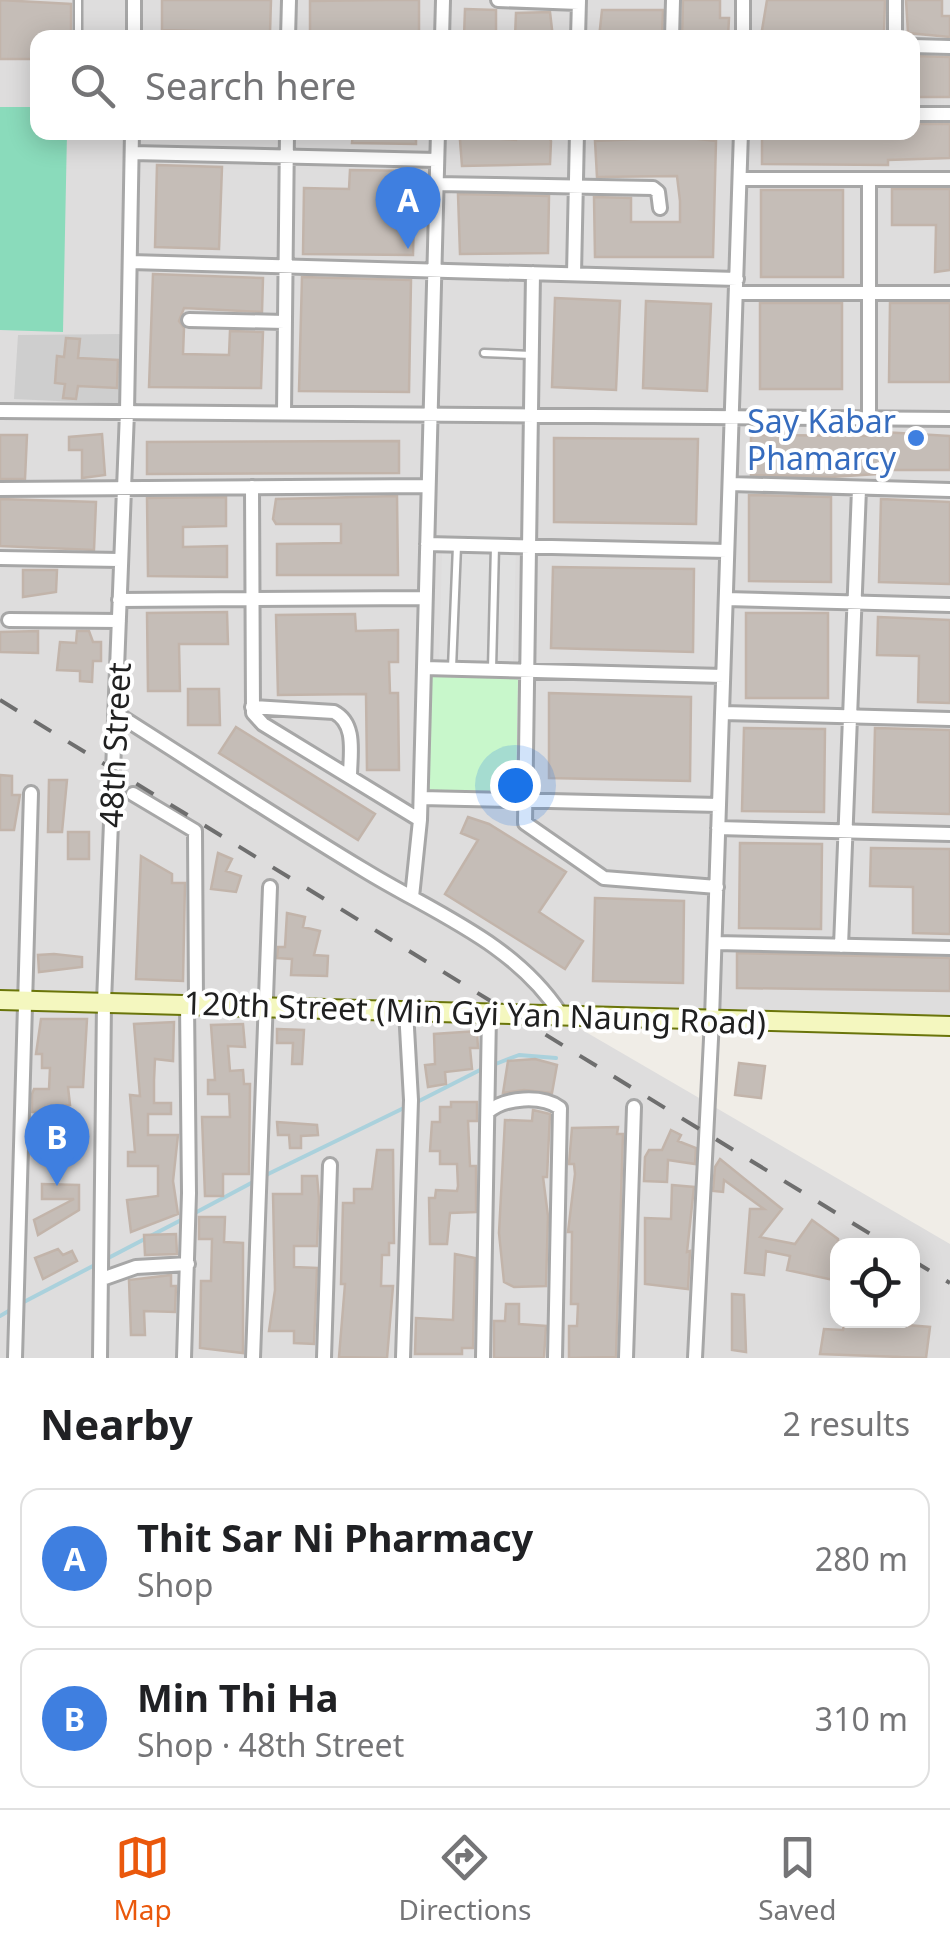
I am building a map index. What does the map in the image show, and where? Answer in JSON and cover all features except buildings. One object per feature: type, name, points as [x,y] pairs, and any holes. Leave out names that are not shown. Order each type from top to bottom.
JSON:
[{"type":"street","points":[[134,0],[134,30]]},
{"type":"street","points":[[288,30],[289,0]]},
{"type":"street","points":[[442,30],[443,0]]},
{"type":"street","points":[[498,0],[579,1],[578,30]]},
{"type":"street","points":[[672,0],[672,30]]},
{"type":"street","points":[[743,30],[744,0]]},
{"type":"street","points":[[895,0],[895,30]]},
{"type":"street","points":[[920,46],[950,47]]},
{"type":"street","points":[[920,114],[950,114]]},
{"type":"street","name":"48th Street","points":[[100,1358],[104,1002],[127,412],[132,140]]},
{"type":"street","points":[[284,414],[287,140]]},
{"type":"street","points":[[412,897],[421,798],[438,140]]},
{"type":"street","points":[[574,274],[577,140]]},
{"type":"street","points":[[695,1358],[715,943],[741,140]]},
{"type":"street","points":[[132,153],[437,160]]},
{"type":"street","points":[[740,179],[950,179]]},
{"type":"street","points":[[868,179],[869,418]]},
{"type":"street","points":[[436,184],[652,188],[658,192],[660,208]]},
{"type":"street","points":[[130,262],[574,274],[737,286],[950,294]]},
{"type":"street","points":[[532,273],[523,814],[531,830],[599,876],[716,887]]},
{"type":"street","points":[[189,320],[285,322]]},
{"type":"street","points":[[0,411],[950,418]]},
{"type":"street","points":[[730,484],[950,490]]},
{"type":"street","points":[[0,489],[428,486]]},
{"type":"street","points":[[252,487],[252,706],[263,724],[420,820]]},
{"type":"street","points":[[841,946],[859,489]]},
{"type":"street","points":[[426,544],[727,551]]},
{"type":"street","points":[[0,558],[120,560]]},
{"type":"street","points":[[120,600],[425,598]]},
{"type":"street","points":[[726,599],[950,605]]},
{"type":"street","points":[[10,620],[119,622]]},
{"type":"street","points":[[424,668],[723,676]]},
{"type":"street","points":[[252,706],[334,712],[344,718],[349,731],[350,777]]},
{"type":"street","points":[[722,713],[950,718]]},
{"type":"street","points":[[117,714],[458,922],[529,972],[560,1012]]},
{"type":"street","points":[[15,1358],[32,793]]},
{"type":"street","points":[[133,794],[196,831],[184,1358]]},
{"type":"street","points":[[421,798],[719,804]]},
{"type":"street","points":[[718,828],[950,834]]},
{"type":"street","points":[[253,1358],[270,887]]},
{"type":"street","points":[[715,943],[950,948]]},
{"type":"street","name":"120th Street (Min Gyi Yan Naung Road)","points":[[0,1000],[489,1014],[560,1012],[950,1026]]},
{"type":"street","points":[[402,1358],[411,1120],[406,1010]]},
{"type":"street","points":[[483,1358],[489,1014]]},
{"type":"street","points":[[488,1112],[494,1106],[535,1100],[560,1108],[555,1358]]},
{"type":"street","points":[[626,1358],[634,1107]]},
{"type":"street","points":[[324,1358],[330,1166]]},
{"type":"street","points":[[102,1273],[188,1264]]},
{"type":"lane","points":[[78,0],[78,30]]},
{"type":"lane","points":[[484,353],[531,355]]},
{"type":"lane","points":[[452,669],[456,544]]},
{"type":"lane","points":[[492,670],[495,545]]},
{"type":"shaded area","points":[[0,0],[950,0],[950,1017],[548,1010],[950,1244],[950,1358],[0,1358]],"holes":[[[30,30],[920,30],[920,140],[139,140],[128,607],[137,140],[30,140]]]},
{"type":"shaded area","points":[[122,334],[125,389],[119,404],[14,399],[18,335]]},
{"type":"shaded area","points":[[442,549],[516,551],[513,664],[439,662]]},
{"type":"green space","points":[[0,107],[30,107],[30,140],[67,140],[63,332],[0,330]]},
{"type":"green space","points":[[432,673],[518,677],[516,793],[426,791]]},
{"type":"waterway","points":[[493,1065],[519,1055],[556,1058]]},
{"type":"waterway","points":[[417,1102],[484,1068]]},
{"type":"waterway","points":[[264,1176],[408,1106]]},
{"type":"waterway","points":[[193,1214],[255,1181]]},
{"type":"waterway","points":[[20,1304],[185,1218]]},
{"type":"waterway","points":[[0,1316],[12,1309]]},
{"type":"railway","points":[[0,700],[877,1238]]},
{"type":"railway","points":[[920,1265],[950,1283]]},
{"type":"place","name":"Thit Sar Ni Pharmacy","points":[[408,249]]},
{"type":"place","name":"Say Kabar Phamarcy","points":[[916,438]]},
{"type":"place","name":"Min Thi Ha","points":[[57,1186]]}]
